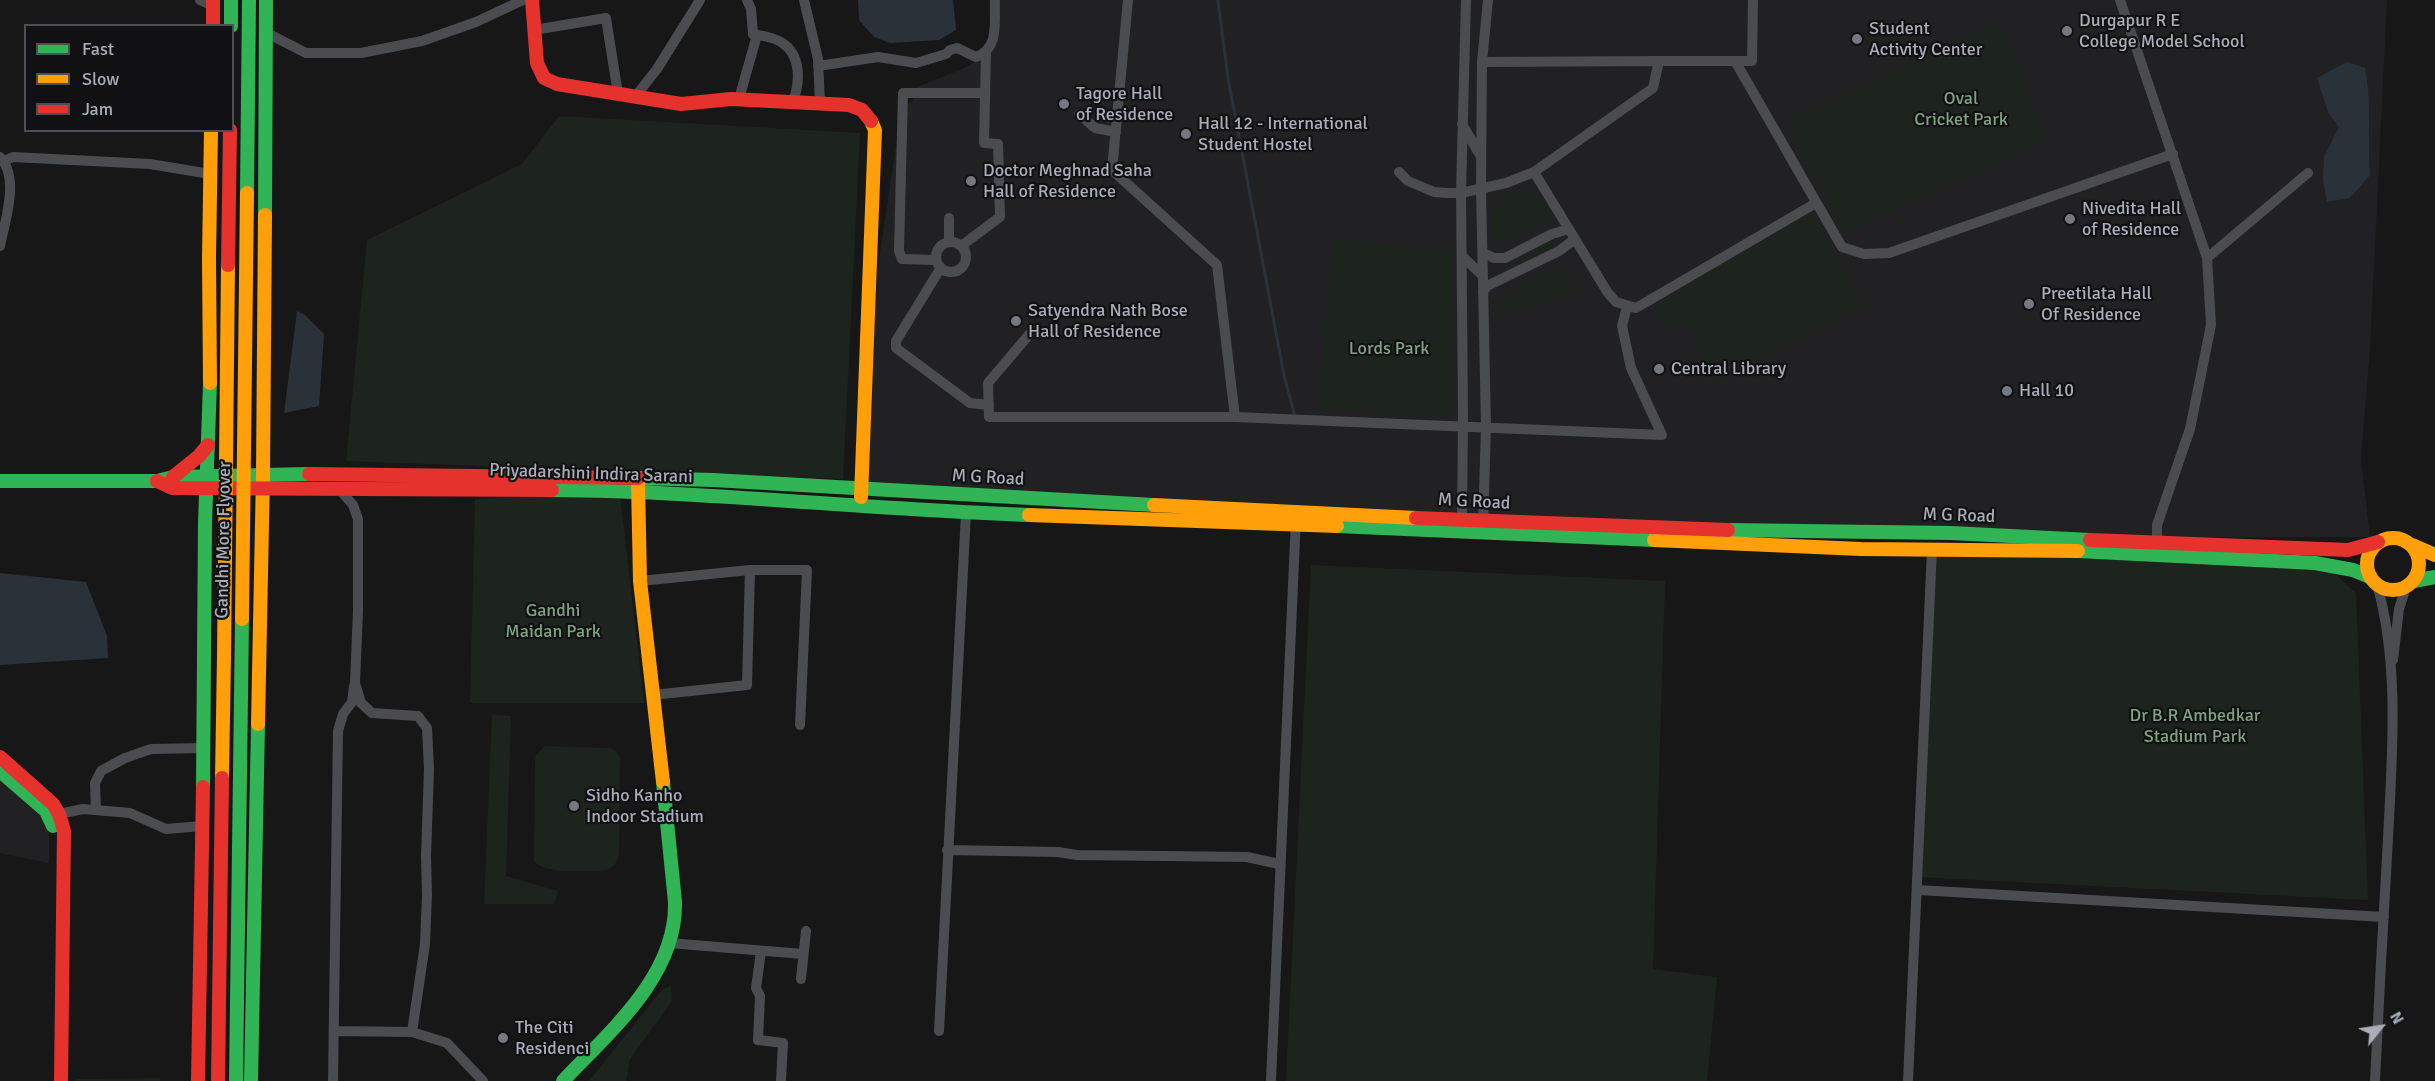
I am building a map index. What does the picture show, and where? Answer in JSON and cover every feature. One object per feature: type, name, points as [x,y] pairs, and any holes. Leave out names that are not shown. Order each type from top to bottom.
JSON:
[{"type":"main road","points":[[231,0],[231,24]]},
{"type":"main road","name":"Gandhi More Flyover","points":[[236,1081],[249,0]]},
{"type":"main road","points":[[251,1081],[263,474],[266,0]]},
{"type":"main road","points":[[532,0],[539,69],[544,78],[557,84],[681,104],[739,99],[860,107],[870,117],[875,130],[861,507]]},
{"type":"main road","points":[[213,3],[213,24]]},
{"type":"main road","points":[[198,1081],[204,748],[205,521],[212,369],[209,258],[211,132]]},
{"type":"main road","name":"Gandhi More Flyover","points":[[218,1081],[230,132]]},
{"type":"main road","points":[[0,481],[157,481],[172,488],[208,446]]},
{"type":"main road","points":[[263,453],[276,466],[297,474]]},
{"type":"main road","name":"Priyadarshini Indira Sarani","points":[[207,482],[263,474],[297,474],[638,485],[918,511],[1296,518]]},
{"type":"main road","points":[[177,482],[207,482]]},
{"type":"main road","points":[[177,482],[205,521]]},
{"type":"main road","name":"Priyadarshini Indira Sarani","points":[[207,482],[262,489],[638,485]]},
{"type":"main road","points":[[563,1081],[639,998],[666,952],[675,918],[674,885],[640,581],[638,485]]},
{"type":"main road","name":"M G Road","points":[[638,485],[861,488],[1296,518],[1461,526],[1951,533],[2157,544],[2348,550],[2378,542]]},
{"type":"main road","points":[[262,510],[270,498],[297,489]]},
{"type":"main road","points":[[1483,526],[1861,549],[2056,550],[2314,563],[2353,570],[2391,590],[2435,577]]},
{"type":"main road","points":[[2374,581],[2367,562],[2368,555],[2378,542],[2395,538],[2435,555]]},
{"type":"main road","points":[[2410,584],[2420,565],[2419,557],[2412,545]]},
{"type":"main road","points":[[0,757],[46,811],[53,828],[52,1081]]},
{"type":"main road","points":[[0,771],[53,804],[64,831],[61,1081]]},
{"type":"street","points":[[200,0],[213,3]]},
{"type":"street","points":[[265,32],[306,52],[361,53],[422,40],[476,22],[523,0]]},
{"type":"street","points":[[635,97],[657,69],[700,0]]},
{"type":"street","points":[[747,0],[752,9],[753,34],[780,41],[792,53],[799,71],[799,86],[793,102]]},
{"type":"street","points":[[804,0],[818,66],[820,103]]},
{"type":"street","points":[[818,66],[878,57],[916,63],[946,54],[957,48],[976,57],[986,53],[992,45],[994,0]]},
{"type":"street","points":[[1128,0],[1112,170],[1217,265],[1235,417]]},
{"type":"street","points":[[1461,526],[1463,426],[1461,193],[1466,0]]},
{"type":"street","points":[[1483,526],[1486,426],[1481,157],[1482,62],[1488,0]]},
{"type":"street","points":[[1482,62],[1752,61],[1753,0]]},
{"type":"street","points":[[2120,0],[2208,258],[2211,325],[2190,429],[2157,525],[2157,544]]},
{"type":"street","points":[[534,30],[606,18],[618,94]]},
{"type":"street","points":[[739,99],[757,35]]},
{"type":"street","points":[[961,246],[1000,217],[998,144],[984,143],[986,53]]},
{"type":"street","points":[[1399,172],[1408,181],[1434,192],[1461,193],[1506,183],[1534,172],[1653,88],[1659,61]]},
{"type":"street","points":[[1735,61],[1842,247],[1864,254],[1889,254],[2173,154]]},
{"type":"street","points":[[985,93],[903,93],[899,251],[902,259],[938,265],[950,273],[963,267],[966,257],[961,246],[949,242],[940,246],[938,265],[896,341],[896,348],[969,403],[988,405]]},
{"type":"street","points":[[1079,114],[1095,128],[1116,132]]},
{"type":"street","points":[[1462,124],[1481,157]]},
{"type":"street","points":[[0,246],[10,197],[10,184],[2,159],[150,164],[210,174]]},
{"type":"street","points":[[1534,172],[1608,293],[1616,302],[1636,308],[1816,203]]},
{"type":"street","points":[[2208,258],[2308,174]]},
{"type":"street","points":[[949,218],[949,242]]},
{"type":"street","points":[[1483,253],[1494,258],[1505,258],[1552,234],[1572,234]]},
{"type":"street","points":[[1483,292],[1487,286],[1508,274],[1559,251],[1572,234]]},
{"type":"street","points":[[1462,255],[1483,276]]},
{"type":"street","points":[[1505,258],[1502,265],[1508,274]]},
{"type":"street","points":[[1462,275],[1483,276]]},
{"type":"street","points":[[1033,330],[988,383],[989,417],[1235,417],[1662,435],[1631,368],[1622,326],[1627,307]]},
{"type":"street","points":[[333,1081],[338,731],[344,714],[352,702],[358,611],[358,519],[352,505],[339,489]]},
{"type":"street","points":[[939,1031],[943,919],[966,513]]},
{"type":"street","points":[[1271,1081],[1296,518]]},
{"type":"street","points":[[1908,1081],[1932,549]]},
{"type":"street","points":[[640,581],[750,570],[807,570],[800,725]]},
{"type":"street","points":[[653,695],[747,685],[750,570]]},
{"type":"street","points":[[2374,581],[2384,608],[2391,672],[2391,767],[2375,1081]]},
{"type":"street","points":[[2391,672],[2399,609],[2410,584]]},
{"type":"street","points":[[355,683],[361,703],[372,713],[418,716],[427,728],[429,769],[425,944],[412,1032]]},
{"type":"street","points":[[96,810],[95,783],[101,771],[125,758],[151,749],[204,748]]},
{"type":"street","points":[[59,814],[83,809],[96,810],[130,813],[166,829],[203,826]]},
{"type":"street","points":[[947,850],[1247,857],[1279,864]]},
{"type":"street","points":[[1918,890],[2384,917]]},
{"type":"street","points":[[801,979],[806,931]]},
{"type":"street","points":[[669,943],[803,954]]},
{"type":"street","points":[[761,951],[756,988],[760,996],[758,1040],[783,1043],[781,1081]]},
{"type":"street","points":[[334,1031],[412,1032],[447,1043],[483,1081]]},
{"type":"shaded area","points":[[858,0],[953,0],[956,30],[939,40],[890,43],[874,37],[859,20]]},
{"type":"shaded area","points":[[998,0],[2387,0],[2370,348],[2361,459],[2370,537],[1826,538],[864,491],[878,265],[902,107],[913,101],[917,87],[962,69],[989,54],[1000,23]]},
{"type":"shaded area","points":[[2347,62],[2365,68],[2370,175],[2350,198],[2327,202],[2323,180],[2324,157],[2339,127],[2328,112],[2317,78]]},
{"type":"shaded area","points":[[297,311],[305,315],[324,334],[319,406],[284,413]]},
{"type":"shaded area","points":[[0,573],[86,582],[107,636],[108,658],[0,665]]},
{"type":"shaded area","points":[[0,775],[33,806],[49,827],[49,863],[0,853]]},
{"type":"green space","name":"Oval Cricket Park","points":[[1999,21],[2048,140],[1845,233],[1786,121]]},
{"type":"green space","points":[[559,116],[860,133],[843,479],[346,461],[367,240],[522,164]]},
{"type":"green space","points":[[1524,189],[1546,197],[1556,219],[1504,242],[1492,242],[1490,221],[1494,207],[1506,197]]},
{"type":"green space","points":[[1813,211],[1864,307],[1715,384],[1685,325],[1662,327],[1661,299]]},
{"type":"green space","name":"Lords Park","points":[[1332,240],[1452,249],[1454,418],[1319,410]]},
{"type":"green space","points":[[1552,241],[1554,246],[1509,267],[1508,263]]},
{"type":"green space","points":[[1562,265],[1577,295],[1498,316],[1498,298]]},
{"type":"green space","name":"Gandhi Maidan Park","points":[[620,495],[644,703],[470,703],[475,499]]},
{"type":"green space","name":"Dr B.R Ambedkar Stadium Park","points":[[1936,550],[2325,565],[2356,593],[2368,900],[1919,877]]},
{"type":"green space","points":[[1311,565],[1665,581],[1653,969],[1717,977],[1707,1081],[1286,1081]]},
{"type":"green space","points":[[492,714],[511,716],[506,876],[558,891],[554,904],[484,904]]},
{"type":"green space","points":[[545,746],[610,748],[616,751],[620,758],[619,852],[616,862],[607,870],[557,870],[539,865],[534,861],[535,762],[536,755]]},
{"type":"green space","points":[[671,986],[672,1001],[630,1059],[626,1081],[589,1081],[662,990]]},
{"type":"green space","points":[[160,1078],[160,1081],[76,1081],[76,1079]]},
{"type":"waterway","points":[[1218,1],[1228,78],[1284,375],[1295,417]]},
{"type":"traffic: fast","points":[[231,0],[231,24]]},
{"type":"traffic: fast","points":[[247,193],[249,0]]},
{"type":"traffic: fast","points":[[265,215],[266,0]]},
{"type":"traffic: fast","points":[[203,787],[205,523],[210,383]]},
{"type":"traffic: fast","points":[[0,481],[157,481],[173,477],[309,474]]},
{"type":"traffic: fast","points":[[638,478],[713,480],[1154,505]]},
{"type":"traffic: fast","points":[[552,490],[731,497],[1029,515]]},
{"type":"traffic: fast","points":[[1337,526],[1654,540]]},
{"type":"traffic: fast","points":[[1728,530],[1951,533],[2090,540]]},
{"type":"traffic: fast","points":[[2078,551],[2315,563],[2353,570],[2370,577]]},
{"type":"traffic: fast","points":[[2414,581],[2435,577]]},
{"type":"traffic: fast","points":[[236,1081],[242,619]]},
{"type":"traffic: fast","points":[[251,1081],[258,724]]},
{"type":"traffic: fast","points":[[0,771],[46,811],[53,826]]},
{"type":"traffic: fast","points":[[563,1081],[637,1001],[653,978],[665,954],[673,929],[675,902],[663,782]]},
{"type":"traffic: slow","points":[[861,497],[875,130],[871,121]]},
{"type":"traffic: slow","points":[[210,383],[211,132]]},
{"type":"traffic: slow","points":[[242,619],[247,193]]},
{"type":"traffic: slow","points":[[258,724],[265,215]]},
{"type":"traffic: slow","points":[[224,657],[228,265]]},
{"type":"traffic: slow","points":[[638,482],[640,581],[663,782]]},
{"type":"traffic: slow","points":[[1154,505],[1416,518]]},
{"type":"traffic: slow","points":[[1029,515],[1337,526]]},
{"type":"traffic: slow","points":[[2388,538],[2398,538],[2407,542],[2415,550],[2419,564],[2415,578],[2407,586],[2398,590],[2388,590],[2379,586],[2371,578],[2367,569],[2367,559],[2371,550],[2379,542],[2388,538]]},
{"type":"traffic: slow","points":[[1654,540],[1861,549],[2078,551]]},
{"type":"traffic: slow","points":[[2412,545],[2435,555]]},
{"type":"traffic: slow","points":[[222,778],[224,657]]},
{"type":"traffic: jam","points":[[213,0],[213,24]]},
{"type":"traffic: jam","points":[[532,0],[537,63],[544,78],[557,84],[681,104],[731,99],[849,105],[862,110],[871,121]]},
{"type":"traffic: jam","points":[[228,265],[230,132]]},
{"type":"traffic: jam","points":[[173,477],[199,456],[208,445]]},
{"type":"traffic: jam","points":[[309,474],[638,478]]},
{"type":"traffic: jam","points":[[157,481],[172,488],[552,490]]},
{"type":"traffic: jam","points":[[1416,518],[1728,530]]},
{"type":"traffic: jam","points":[[2090,540],[2348,550],[2378,542]]},
{"type":"traffic: jam","points":[[0,757],[53,804],[64,831],[61,1081]]},
{"type":"traffic: jam","points":[[218,1081],[222,778]]},
{"type":"traffic: jam","points":[[198,1081],[203,787]]},
{"type":"place","name":"Durgapur R E College Model School","points":[[2067,31]]},
{"type":"place","name":"Student Activity Center","points":[[1857,39]]},
{"type":"place","name":"Tagore Hall of Residence","points":[[1064,104]]},
{"type":"place","name":"Hall 12 - International Student Hostel","points":[[1186,134]]},
{"type":"place","name":"Doctor Meghnad Saha Hall of Residence","points":[[971,181]]},
{"type":"place","name":"Nivedita Hall of Residence","points":[[2070,219]]},
{"type":"place","name":"Preetilata Hall Of Residence","points":[[2029,304]]},
{"type":"place","name":"Satyendra Nath Bose Hall of Residence","points":[[1016,321]]},
{"type":"place","name":"Central Library","points":[[1659,369]]},
{"type":"place","name":"Hall 10","points":[[2007,391]]},
{"type":"place","name":"Sidho Kanho Indoor Stadium","points":[[574,806]]},
{"type":"place","name":"The Citi Residenci","points":[[503,1038]]}]
